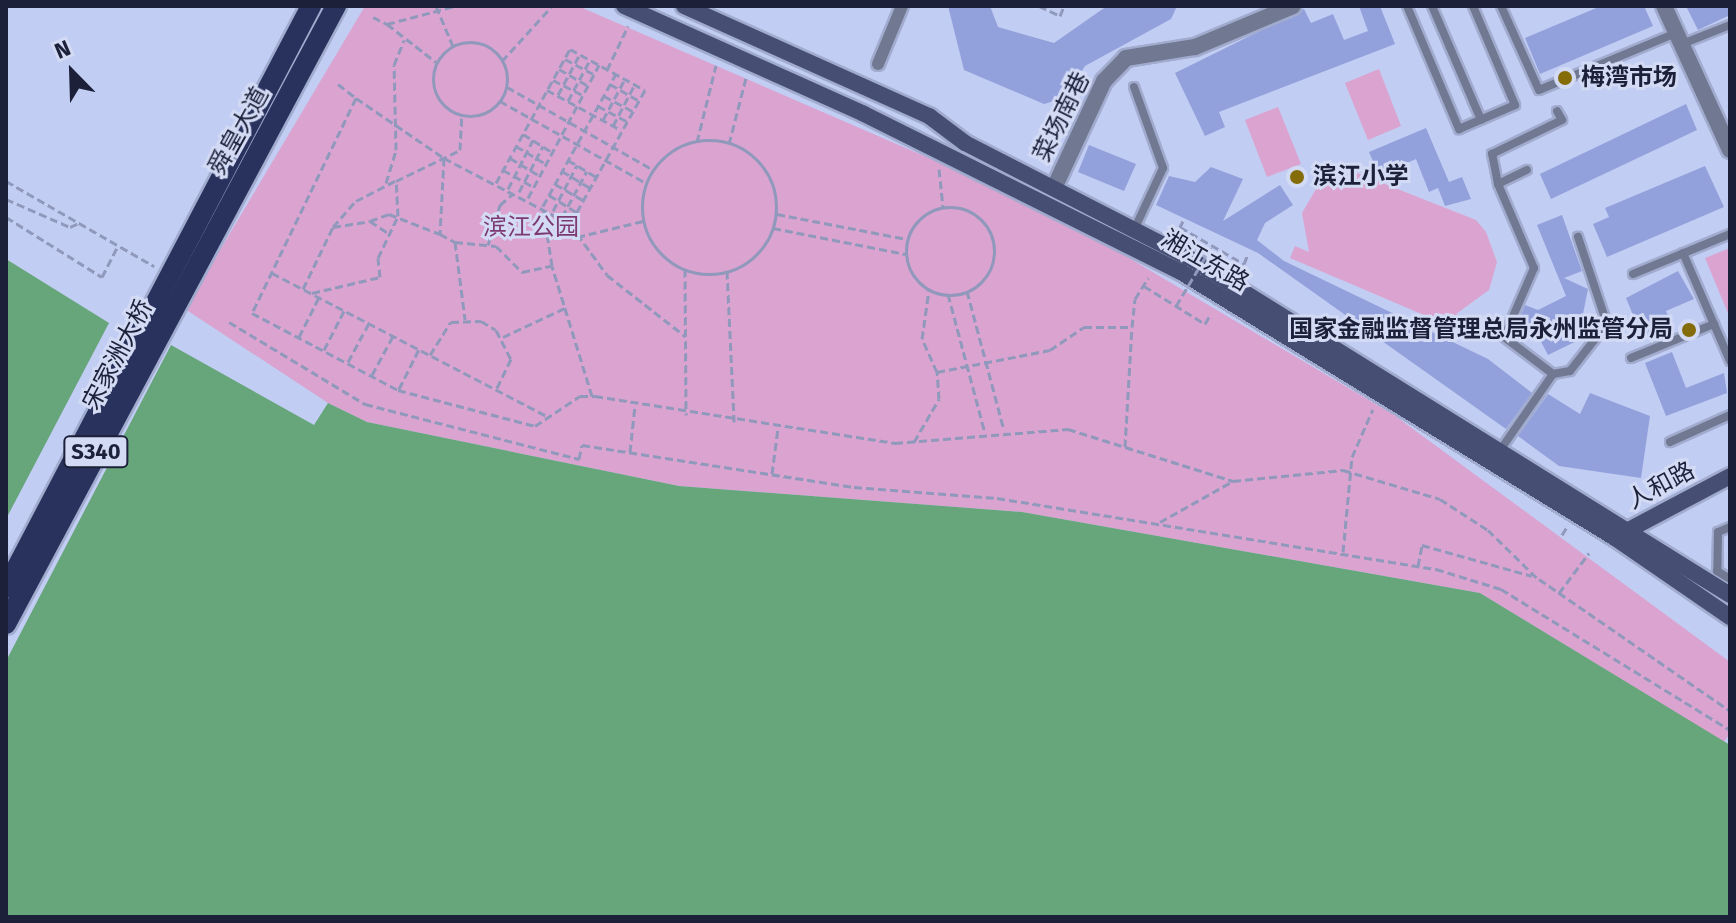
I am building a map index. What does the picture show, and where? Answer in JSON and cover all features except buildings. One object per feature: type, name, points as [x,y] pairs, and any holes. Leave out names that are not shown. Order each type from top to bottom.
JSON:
[{"type":"main road","name":"舜皇大道","points":[[173,276],[311,6]]},
{"type":"main road","name":"舜皇大道","points":[[173,276],[336,6]]},
{"type":"main road","name":"湘江东路","points":[[684,6],[929,116],[1134,230],[1632,529],[1730,595]]},
{"type":"main road","name":"湘江东路","points":[[630,8],[937,149],[1181,272],[1615,538],[1730,617]]},
{"type":"main road","name":"宋家洲大桥","points":[[6,588],[173,276]]},
{"type":"main road","name":"宋家洲大桥","points":[[6,624],[173,276]]},
{"type":"main road","name":"人和路","points":[[1615,538],[1730,476]]},
{"type":"street","points":[[878,64],[902,6]]},
{"type":"street","name":"菜场南巷","points":[[1054,188],[1104,81],[1126,58],[1195,47],[1293,6]]},
{"type":"street","points":[[1664,6],[1730,150]]},
{"type":"lane","points":[[1407,6],[1459,129],[1515,105],[1473,6]]},
{"type":"lane","points":[[1432,6],[1481,120]]},
{"type":"lane","points":[[1501,6],[1539,90],[1679,38],[1730,25]]},
{"type":"lane","points":[[1134,87],[1163,168],[1134,230]]},
{"type":"lane","points":[[1553,374],[1504,337],[1534,268],[1498,184],[1492,154],[1562,120],[1557,111]]},
{"type":"lane","points":[[1498,184],[1527,170]]},
{"type":"lane","points":[[1633,274],[1730,234]]},
{"type":"lane","points":[[1501,449],[1553,374],[1570,371],[1607,324],[1578,237]]},
{"type":"lane","points":[[1683,253],[1730,361]]},
{"type":"lane","points":[[1631,358],[1714,324]]},
{"type":"lane","points":[[1670,442],[1730,415]]},
{"type":"lane","points":[[1730,527],[1718,532],[1717,571],[1730,579]]},
{"type":"path","points":[[436,6],[453,46]]},
{"type":"path","points":[[387,24],[455,6]]},
{"type":"path","points":[[502,61],[552,6]]},
{"type":"path","points":[[1039,6],[1060,16],[1064,6]]},
{"type":"path","points":[[607,70],[630,8]]},
{"type":"path","points":[[373,17],[387,24],[436,62]]},
{"type":"path","points":[[386,183],[397,124],[392,84],[404,40]]},
{"type":"path","points":[[478,43],[502,61],[506,87],[500,101],[488,111],[462,115],[436,97],[436,62],[453,46],[478,43]]},
{"type":"path","points":[[496,183],[570,49],[635,84],[645,90],[570,224]]},
{"type":"path","points":[[697,142],[720,49]]},
{"type":"path","points":[[558,95],[580,54]]},
{"type":"path","points":[[565,59],[593,75]]},
{"type":"path","points":[[568,101],[590,60]]},
{"type":"path","points":[[729,144],[750,63]]},
{"type":"path","points":[[528,198],[599,65]]},
{"type":"path","points":[[559,69],[588,85]]},
{"type":"path","points":[[592,396],[552,266],[543,206],[616,74]]},
{"type":"path","points":[[603,120],[625,79]]},
{"type":"path","points":[[553,80],[582,95]]},
{"type":"path","points":[[338,84],[444,158],[528,198],[570,224],[607,275],[685,336]]},
{"type":"path","points":[[610,84],[640,100]]},
{"type":"path","points":[[613,126],[635,84]]},
{"type":"path","points":[[506,87],[654,170]]},
{"type":"path","points":[[547,90],[623,131]]},
{"type":"path","points":[[604,96],[634,112]]},
{"type":"path","points":[[356,98],[252,313],[398,390],[535,426],[592,396],[734,422],[914,442],[1004,431],[1068,429],[1233,481]]},
{"type":"path","points":[[500,101],[647,183]]},
{"type":"path","points":[[598,106],[628,122]]},
{"type":"path","points":[[303,289],[333,227],[356,201],[386,183],[460,150],[462,115]]},
{"type":"path","points":[[523,134],[552,152]]},
{"type":"path","points":[[508,189],[533,140]]},
{"type":"path","points":[[697,142],[729,144],[769,175],[776,214],[773,228],[753,258],[727,271],[685,269],[657,250],[644,220],[647,183],[654,170],[697,142]]},
{"type":"path","points":[[516,146],[546,164]]},
{"type":"path","points":[[488,245],[500,205],[517,193],[543,146]]},
{"type":"path","points":[[937,149],[943,207]]},
{"type":"path","points":[[440,234],[444,158]]},
{"type":"path","points":[[510,158],[540,176]]},
{"type":"path","points":[[568,160],[597,177]]},
{"type":"path","points":[[552,212],[577,165]]},
{"type":"path","points":[[503,170],[534,187]]},
{"type":"path","points":[[562,171],[591,188]]},
{"type":"path","points":[[562,219],[587,171]]},
{"type":"path","points":[[6,181],[173,276]]},
{"type":"path","points":[[311,293],[380,277],[389,234],[398,216],[396,181]]},
{"type":"path","points":[[555,184],[584,200]]},
{"type":"path","points":[[549,195],[577,213]]},
{"type":"path","points":[[6,199],[70,227],[79,223]]},
{"type":"path","points":[[914,442],[939,399],[937,372],[922,339],[929,290],[905,254],[907,239],[924,215],[943,207],[979,217],[993,241],[990,269],[967,291],[948,294],[929,290]]},
{"type":"path","points":[[776,214],[907,239]]},
{"type":"path","points":[[333,227],[398,216],[455,242],[488,245],[522,272],[552,266]]},
{"type":"path","points":[[6,217],[102,277],[118,246]]},
{"type":"path","points":[[577,237],[644,220]]},
{"type":"path","points":[[370,221],[389,234]]},
{"type":"path","points":[[1183,221],[1180,227],[1244,264],[1247,256]]},
{"type":"path","points":[[773,228],[905,254]]},
{"type":"path","points":[[455,242],[465,319]]},
{"type":"path","points":[[1176,306],[1212,246]]},
{"type":"path","points":[[685,269],[686,415]]},
{"type":"path","points":[[727,271],[734,422]]},
{"type":"path","points":[[272,273],[549,417]]},
{"type":"path","points":[[1125,447],[1132,327],[1148,278]]},
{"type":"path","points":[[1144,286],[1205,324],[1210,315]]},
{"type":"path","points":[[967,291],[1004,431]]},
{"type":"path","points":[[948,294],[985,433]]},
{"type":"path","points":[[298,338],[319,297]]},
{"type":"path","points":[[502,338],[565,308]]},
{"type":"path","points":[[323,351],[344,311]]},
{"type":"path","points":[[465,319],[502,338],[511,359],[496,390]]},
{"type":"path","points":[[430,355],[442,330],[465,319]]},
{"type":"path","points":[[229,322],[324,382],[407,418],[579,459],[582,445],[772,474],[1159,522],[1418,566],[1501,589],[1730,730]]},
{"type":"path","points":[[348,364],[369,323]]},
{"type":"path","points":[[937,372],[985,359],[1050,350],[1084,327],[1132,327]]},
{"type":"path","points":[[372,376],[393,336]]},
{"type":"path","points":[[398,390],[419,349]]},
{"type":"path","points":[[1343,553],[1349,471],[1380,395]]},
{"type":"path","points":[[630,453],[635,405]]},
{"type":"path","points":[[772,474],[778,428]]},
{"type":"path","points":[[1159,522],[1233,481],[1298,469],[1349,471],[1440,499],[1488,530],[1538,579]]},
{"type":"path","points":[[1562,535],[1568,525]]},
{"type":"path","points":[[1418,566],[1422,545],[1507,564],[1538,579],[1730,711]]},
{"type":"path","points":[[1559,593],[1589,553]]},
{"type":"green space","name":"滨江公园","points":[[365,6],[578,6],[945,165],[1102,242],[1394,415],[1730,662],[1730,733],[1724,742],[1480,593],[1022,512],[679,486],[367,422],[328,403],[185,309]]},
{"type":"green space","points":[[1379,69],[1401,126],[1368,140],[1345,83]]},
{"type":"green space","points":[[1278,107],[1301,164],[1267,177],[1245,120]]},
{"type":"green space","points":[[1357,173],[1476,220],[1486,232],[1497,262],[1489,290],[1456,314],[1484,325],[1478,338],[1290,258],[1295,246],[1309,252],[1302,213],[1316,189]]},
{"type":"green space","points":[[1730,248],[1730,318],[1705,258]]},
{"type":"shaded area","points":[[6,259],[109,323],[6,519]]},
{"type":"shaded area","points":[[171,345],[314,425],[328,403],[367,422],[679,486],[1022,512],[1480,593],[1730,745],[1730,917],[6,917],[6,661]]},
{"type":"place","name":"梅湾市场","points":[[1565,78]]},
{"type":"place","name":"滨江小学","points":[[1297,177]]},
{"type":"place","name":"国家金融监督管理总局永州监管分局","points":[[1689,330]]}]
